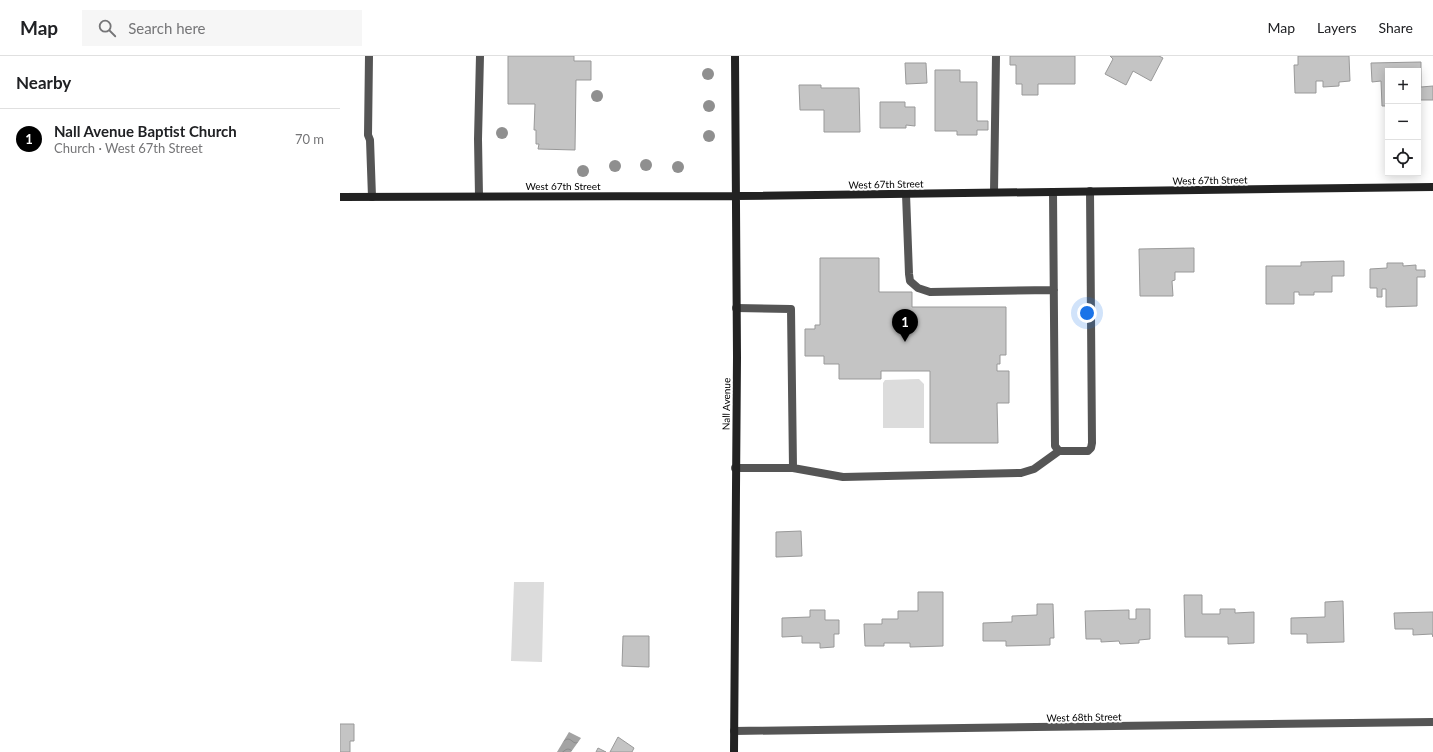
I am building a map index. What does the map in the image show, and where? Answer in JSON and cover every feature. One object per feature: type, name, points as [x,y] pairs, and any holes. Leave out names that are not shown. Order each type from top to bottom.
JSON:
[{"type":"street","points":[[369,56],[368,135],[370,140],[372,197]]},
{"type":"street","points":[[479,196],[478,140],[480,56]]},
{"type":"street","name":"Nall Avenue","points":[[734,752],[736,56]]},
{"type":"street","points":[[994,192],[996,56]]},
{"type":"street","name":"West 67th Street","points":[[340,196],[735,196],[1433,187]]},
{"type":"street","points":[[1057,448],[1088,451],[1091,448],[1092,443],[1090,191]]},
{"type":"street","points":[[735,468],[792,468],[843,476],[1021,473],[1034,470],[1057,448],[1053,192]]},
{"type":"street","points":[[906,194],[909,274],[910,281],[918,288],[930,292],[1054,290]]},
{"type":"street","points":[[736,308],[791,309],[792,468]]},
{"type":"street","name":"West 68th Street","points":[[734,731],[1433,722]]},
{"type":"shaded area","points":[[919,379],[924,384],[924,428],[883,428],[883,383],[885,380]]},
{"type":"shaded area","points":[[514,582],[544,582],[542,662],[511,661]]},
{"type":"water","points":[[569,732],[581,738],[571,752],[557,752]]},
{"type":"building","points":[[508,56],[574,56],[574,61],[591,61],[591,80],[576,80],[575,150],[538,149],[539,144],[536,144],[536,130],[534,130],[535,104],[508,104]]},
{"type":"building","points":[[1010,56],[1075,56],[1075,84],[1038,84],[1038,95],[1022,95],[1022,84],[1016,84],[1016,65],[1010,65]]},
{"type":"building","points":[[1110,56],[1159,56],[1163,58],[1151,81],[1133,71],[1126,85],[1105,74],[1113,59]]},
{"type":"building","points":[[1298,56],[1349,56],[1350,81],[1339,82],[1339,86],[1323,87],[1323,81],[1316,81],[1316,93],[1295,93],[1294,65],[1298,65]]},
{"type":"building","points":[[1421,62],[1421,68],[1385,68],[1385,106],[1382,106],[1381,81],[1372,82],[1371,63]]},
{"type":"building","points":[[905,63],[926,63],[927,83],[906,84]]},
{"type":"building","points":[[935,70],[960,70],[960,82],[977,82],[977,121],[988,121],[988,130],[977,130],[977,135],[957,135],[957,131],[935,131]]},
{"type":"building","points":[[799,85],[821,85],[821,88],[859,88],[860,132],[824,132],[824,110],[800,110]]},
{"type":"building","points":[[1433,86],[1433,100],[1421,100],[1421,87]]},
{"type":"building","points":[[880,102],[905,102],[905,107],[915,107],[915,126],[906,125],[906,128],[880,128]]},
{"type":"building","points":[[1194,248],[1194,272],[1175,272],[1175,280],[1172,281],[1173,296],[1140,296],[1139,249]]},
{"type":"building","points":[[820,258],[879,258],[879,292],[912,292],[912,307],[1006,307],[1006,355],[1000,355],[1000,364],[997,364],[997,371],[1009,371],[1009,403],[997,403],[998,443],[930,443],[930,371],[881,371],[881,379],[839,379],[839,364],[824,364],[824,356],[805,356],[805,329],[815,329],[815,325],[820,325]]},
{"type":"building","points":[[1344,261],[1344,276],[1332,276],[1332,292],[1314,292],[1314,295],[1299,295],[1299,292],[1294,292],[1294,304],[1266,304],[1266,266],[1301,266],[1301,262]]},
{"type":"building","points":[[1387,263],[1403,263],[1403,266],[1416,265],[1416,270],[1425,270],[1425,277],[1417,277],[1417,306],[1386,307],[1386,289],[1382,289],[1382,297],[1377,297],[1377,288],[1370,288],[1370,269],[1387,268]]},
{"type":"building","points":[[801,531],[802,556],[776,557],[776,532]]},
{"type":"building","points":[[918,592],[943,592],[943,646],[910,647],[910,643],[884,643],[884,646],[865,646],[864,624],[882,624],[882,619],[898,619],[898,611],[918,611]]},
{"type":"building","points":[[1184,595],[1202,595],[1202,614],[1220,614],[1220,609],[1235,609],[1235,613],[1254,612],[1254,643],[1228,644],[1228,637],[1185,637]]},
{"type":"building","points":[[1343,601],[1344,642],[1307,643],[1307,634],[1291,634],[1291,618],[1325,617],[1325,602]]},
{"type":"building","points":[[1037,604],[1053,604],[1054,638],[1050,638],[1050,645],[1006,646],[1006,641],[983,641],[983,623],[1012,622],[1012,616],[1037,615]]},
{"type":"building","points":[[1136,609],[1150,609],[1150,639],[1139,640],[1139,643],[1120,644],[1119,641],[1101,642],[1101,639],[1086,639],[1085,611],[1129,610],[1129,619],[1136,619]]},
{"type":"building","points":[[810,610],[825,610],[825,620],[839,620],[839,634],[834,634],[834,647],[820,648],[820,643],[802,643],[802,636],[782,637],[782,618],[810,617]]},
{"type":"building","points":[[1433,612],[1433,637],[1432,634],[1413,635],[1413,629],[1395,629],[1394,613]]},
{"type":"building","points":[[623,636],[649,636],[649,667],[622,666]]},
{"type":"building","points":[[340,724],[354,724],[354,741],[350,741],[350,752],[340,752]]},
{"type":"building","points":[[618,737],[634,748],[632,752],[610,752]]},
{"type":"building","points":[[598,748],[606,752],[596,752]]},
{"type":"place","name":"Nall Avenue Baptist Church","points":[[905,342]]}]
